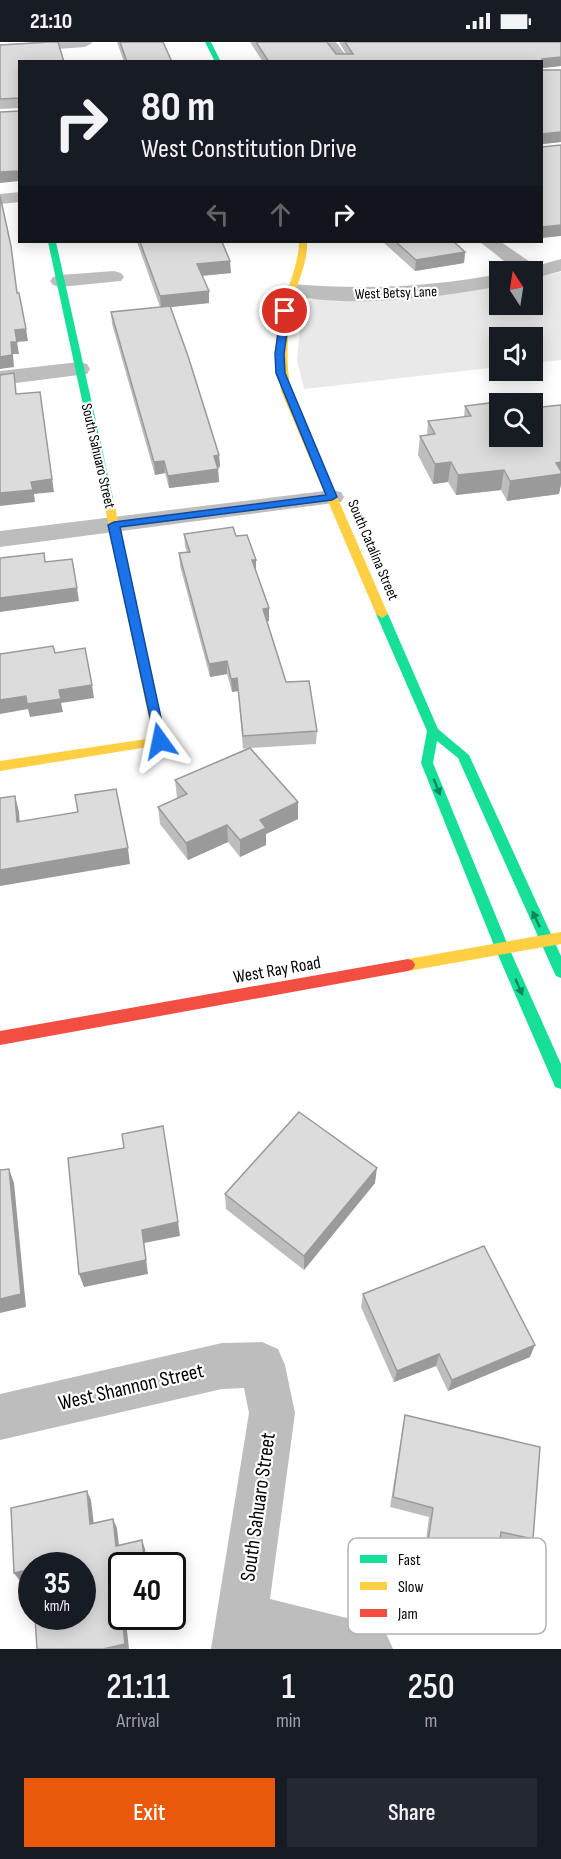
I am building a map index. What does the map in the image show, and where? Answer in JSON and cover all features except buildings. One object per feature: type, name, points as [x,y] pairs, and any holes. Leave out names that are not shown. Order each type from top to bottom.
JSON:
[{"type":"street","points":[[0,49],[85,42],[91,60]]},
{"type":"street","points":[[208,42],[217,60]]},
{"type":"street","points":[[329,42],[342,60]]},
{"type":"street","points":[[0,199],[18,197]]},
{"type":"street","name":"South Sahuaro Street","points":[[0,766],[160,741],[52,243]]},
{"type":"street","name":"South Catalina Street","points":[[303,243],[303,252],[281,332],[281,373],[433,731],[463,755],[561,972]]},
{"type":"street","points":[[490,243],[517,261]]},
{"type":"street","points":[[543,269],[561,264]]},
{"type":"street","points":[[60,281],[114,277]]},
{"type":"street","name":"West Betsy Lane","points":[[292,290],[360,296],[395,295],[448,291],[489,282]]},
{"type":"street","points":[[0,378],[79,369]]},
{"type":"street","points":[[0,539],[332,497]]},
{"type":"street","points":[[433,731],[427,763],[502,948],[561,1082]]},
{"type":"street","name":"West Ray Road","points":[[0,1038],[561,938]]},
{"type":"street","name":"South Sahuaro Street","points":[[240,1634],[272,1413],[262,1365]]},
{"type":"street","name":"West Shannon Street","points":[[0,1417],[222,1366],[262,1365]]},
{"type":"street","points":[[240,1634],[367,1649]]},
{"type":"shaded area","points":[[561,272],[561,360],[543,362],[543,327],[489,327],[489,368],[304,389],[297,360],[302,307],[312,299],[489,287],[489,315],[543,315],[543,276]]},
{"type":"traffic: fast","points":[[208,42],[217,60]]},
{"type":"traffic: fast","points":[[52,243],[108,498]]},
{"type":"traffic: fast","points":[[382,614],[433,731],[463,755],[561,972]]},
{"type":"traffic: fast","points":[[433,731],[427,763],[502,948],[561,1082]]},
{"type":"traffic: slow","points":[[303,243],[303,252],[285,321],[283,338],[283,373],[286,391],[382,614]]},
{"type":"traffic: slow","points":[[0,766],[160,741],[108,498]]},
{"type":"traffic: slow","points":[[408,965],[561,938]]},
{"type":"traffic: jam","points":[[0,1038],[408,965]]},
{"type":"route","points":[[160,741],[114,525],[332,497],[286,391],[281,373],[281,332],[285,311]]}]
